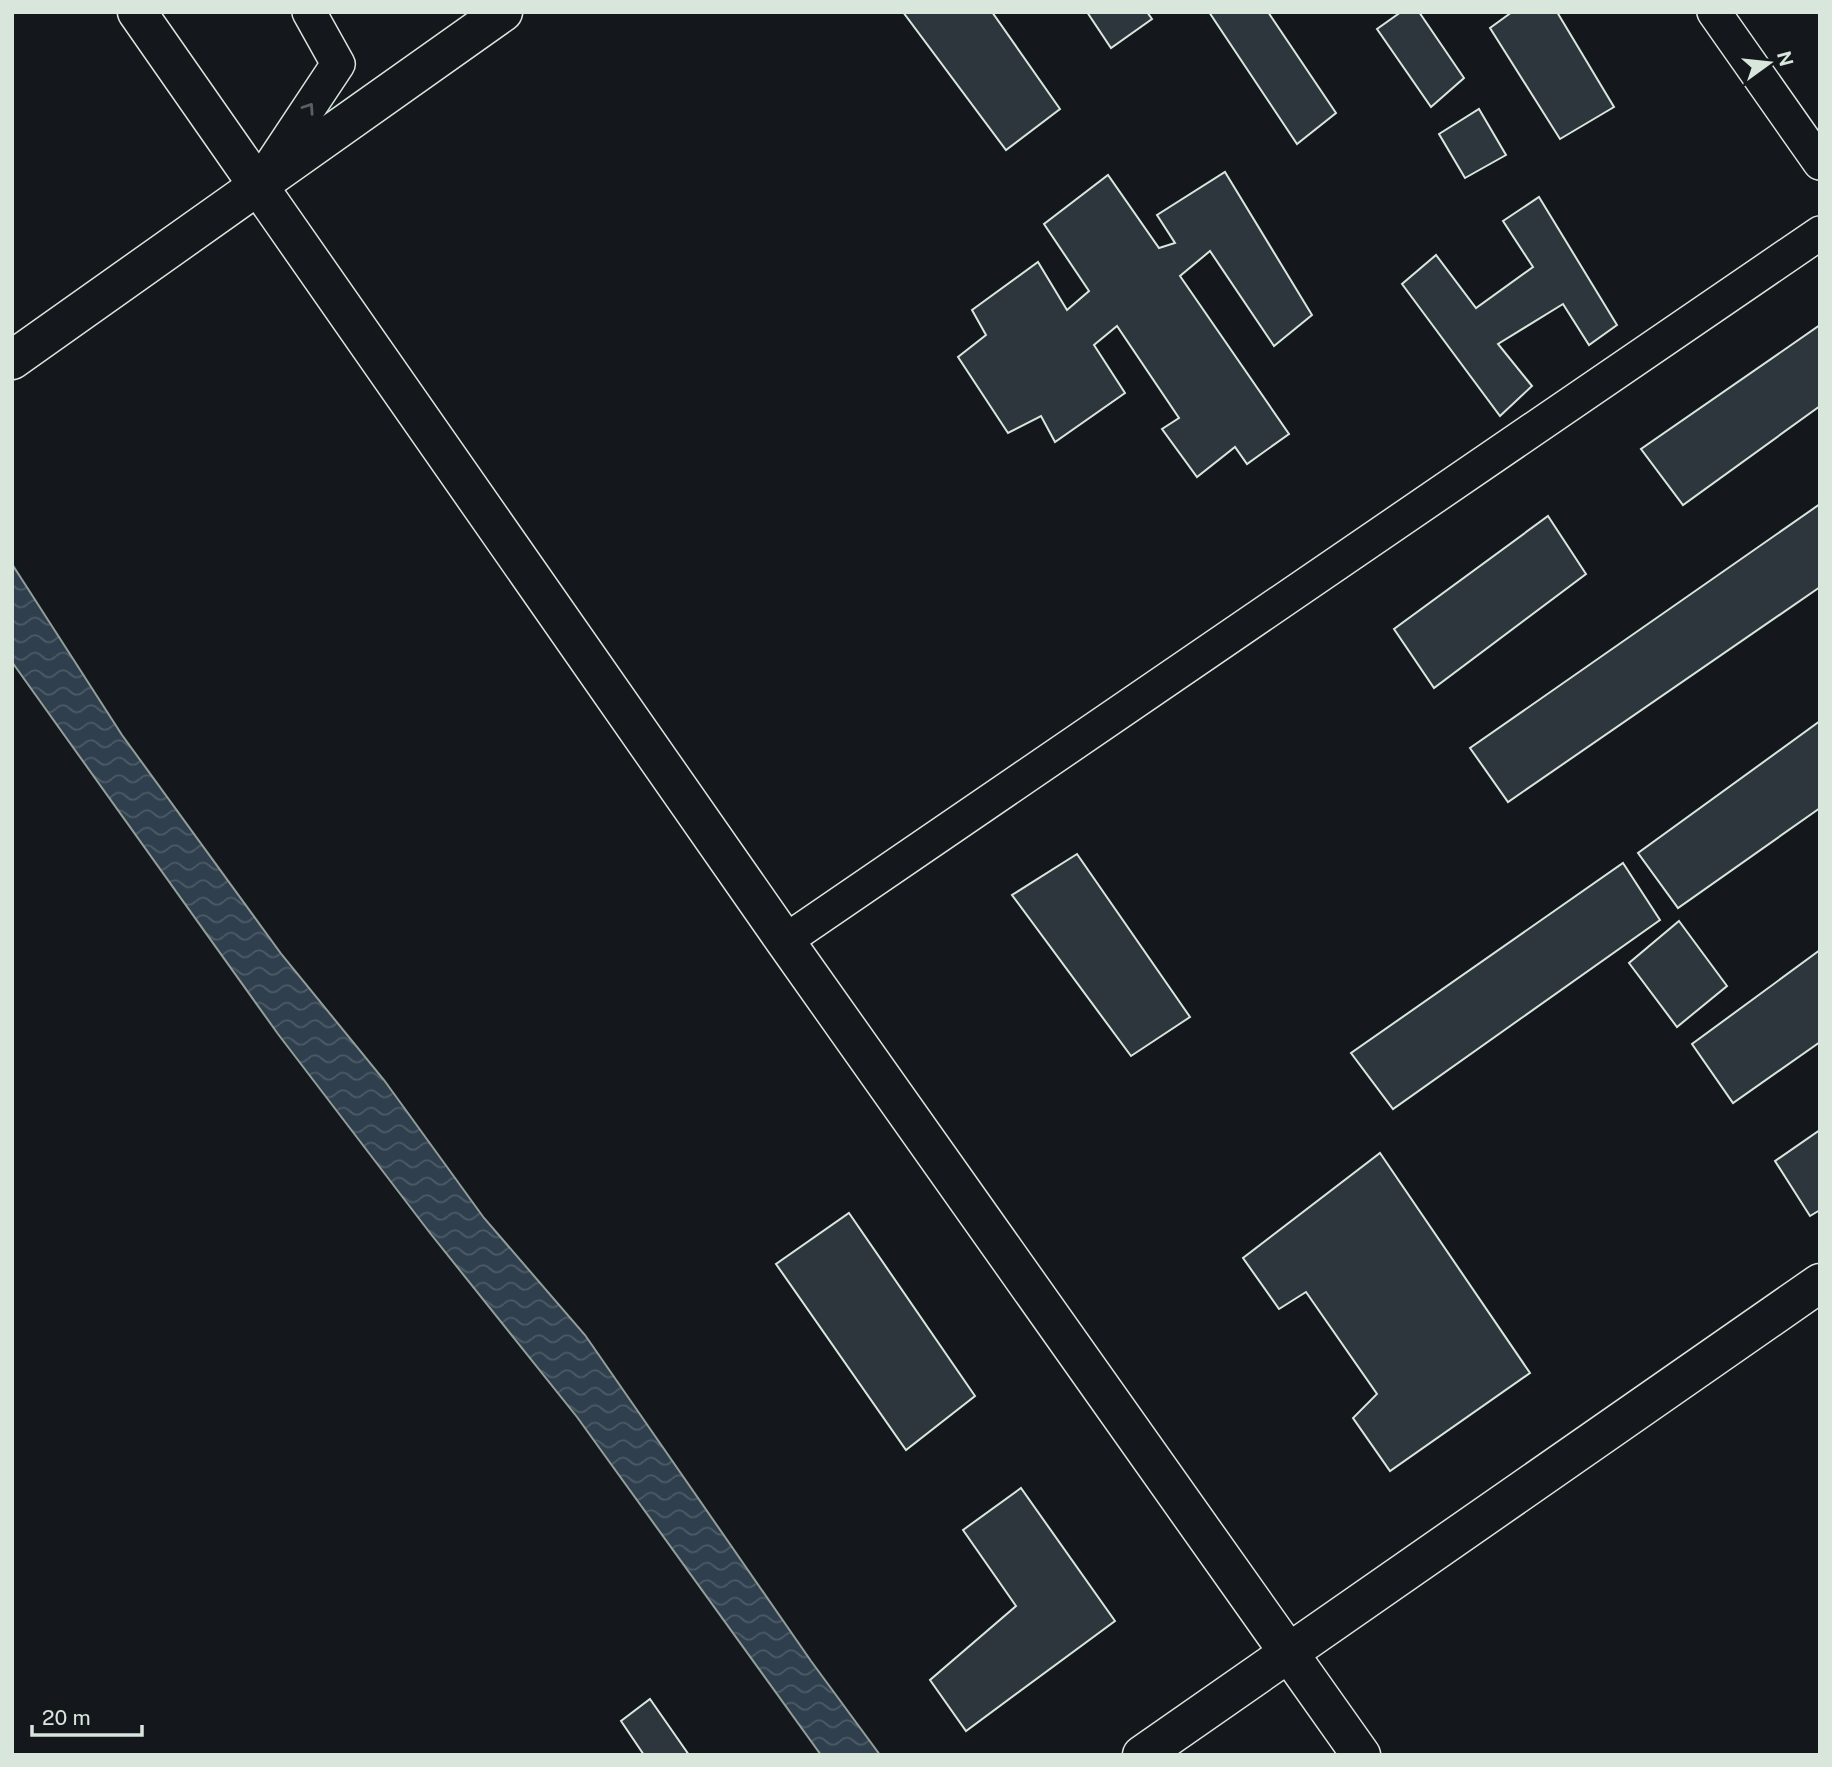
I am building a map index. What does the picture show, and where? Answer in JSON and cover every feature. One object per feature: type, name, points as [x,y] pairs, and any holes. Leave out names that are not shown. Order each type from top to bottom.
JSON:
[{"type":"main road","points":[[137,12],[785,941],[1362,1755]]},
{"type":"main road","points":[[12,360],[503,12]]},
{"type":"main road","points":[[1142,1755],[1820,1283]]},
{"type":"street","points":[[258,185],[338,64],[309,12]]},
{"type":"street","points":[[1714,12],[1820,163]]},
{"type":"street","points":[[785,941],[1820,233]]},
{"type":"water","points":[[12,564],[122,735],[282,955],[384,1080],[484,1218],[585,1335],[811,1661],[880,1755],[821,1755],[577,1417],[430,1233],[278,1034],[12,662]]},
{"type":"building","points":[[903,12],[992,12],[1060,109],[1006,150]]},
{"type":"building","points":[[1087,12],[1147,12],[1152,19],[1111,48]]},
{"type":"building","points":[[1209,12],[1268,12],[1336,113],[1297,144]]},
{"type":"building","points":[[1401,12],[1419,12],[1464,78],[1431,107],[1377,29]]},
{"type":"building","points":[[1512,12],[1557,12],[1614,107],[1560,139],[1490,28]]},
{"type":"building","points":[[1479,109],[1506,155],[1465,178],[1439,134]]},
{"type":"building","points":[[1225,172],[1312,315],[1274,346],[1210,251],[1180,276],[1289,434],[1247,464],[1235,447],[1197,477],[1162,429],[1179,418],[1117,326],[1094,345],[1125,393],[1055,442],[1041,416],[1008,433],[958,357],[986,335],[972,310],[1038,262],[1067,310],[1089,291],[1044,224],[1108,175],[1159,248],[1175,243],[1157,215]]},
{"type":"building","points":[[1539,197],[1617,325],[1589,345],[1563,304],[1498,344],[1532,386],[1500,416],[1402,284],[1436,255],[1476,308],[1533,267],[1503,221]]},
{"type":"building","points":[[1820,325],[1820,406],[1683,505],[1641,449]]},
{"type":"building","points":[[1820,504],[1820,587],[1508,802],[1470,748]]},
{"type":"building","points":[[1548,516],[1586,574],[1434,688],[1394,629]]},
{"type":"building","points":[[1820,721],[1820,808],[1678,908],[1638,853]]},
{"type":"building","points":[[1077,854],[1190,1017],[1131,1056],[1012,895]]},
{"type":"building","points":[[1623,863],[1660,920],[1393,1109],[1351,1053]]},
{"type":"building","points":[[1679,921],[1727,986],[1677,1027],[1629,963]]},
{"type":"building","points":[[1820,950],[1820,1042],[1733,1103],[1692,1044]]},
{"type":"building","points":[[1820,1130],[1820,1210],[1810,1216],[1775,1161]]},
{"type":"building","points":[[1380,1153],[1530,1373],[1390,1471],[1353,1418],[1377,1394],[1306,1292],[1279,1309],[1243,1258]]},
{"type":"building","points":[[849,1213],[975,1396],[906,1450],[776,1264]]},
{"type":"building","points":[[1021,1488],[1115,1621],[966,1731],[930,1680],[1016,1606],[963,1530]]},
{"type":"building","points":[[650,1699],[689,1755],[644,1755],[621,1721]]}]
